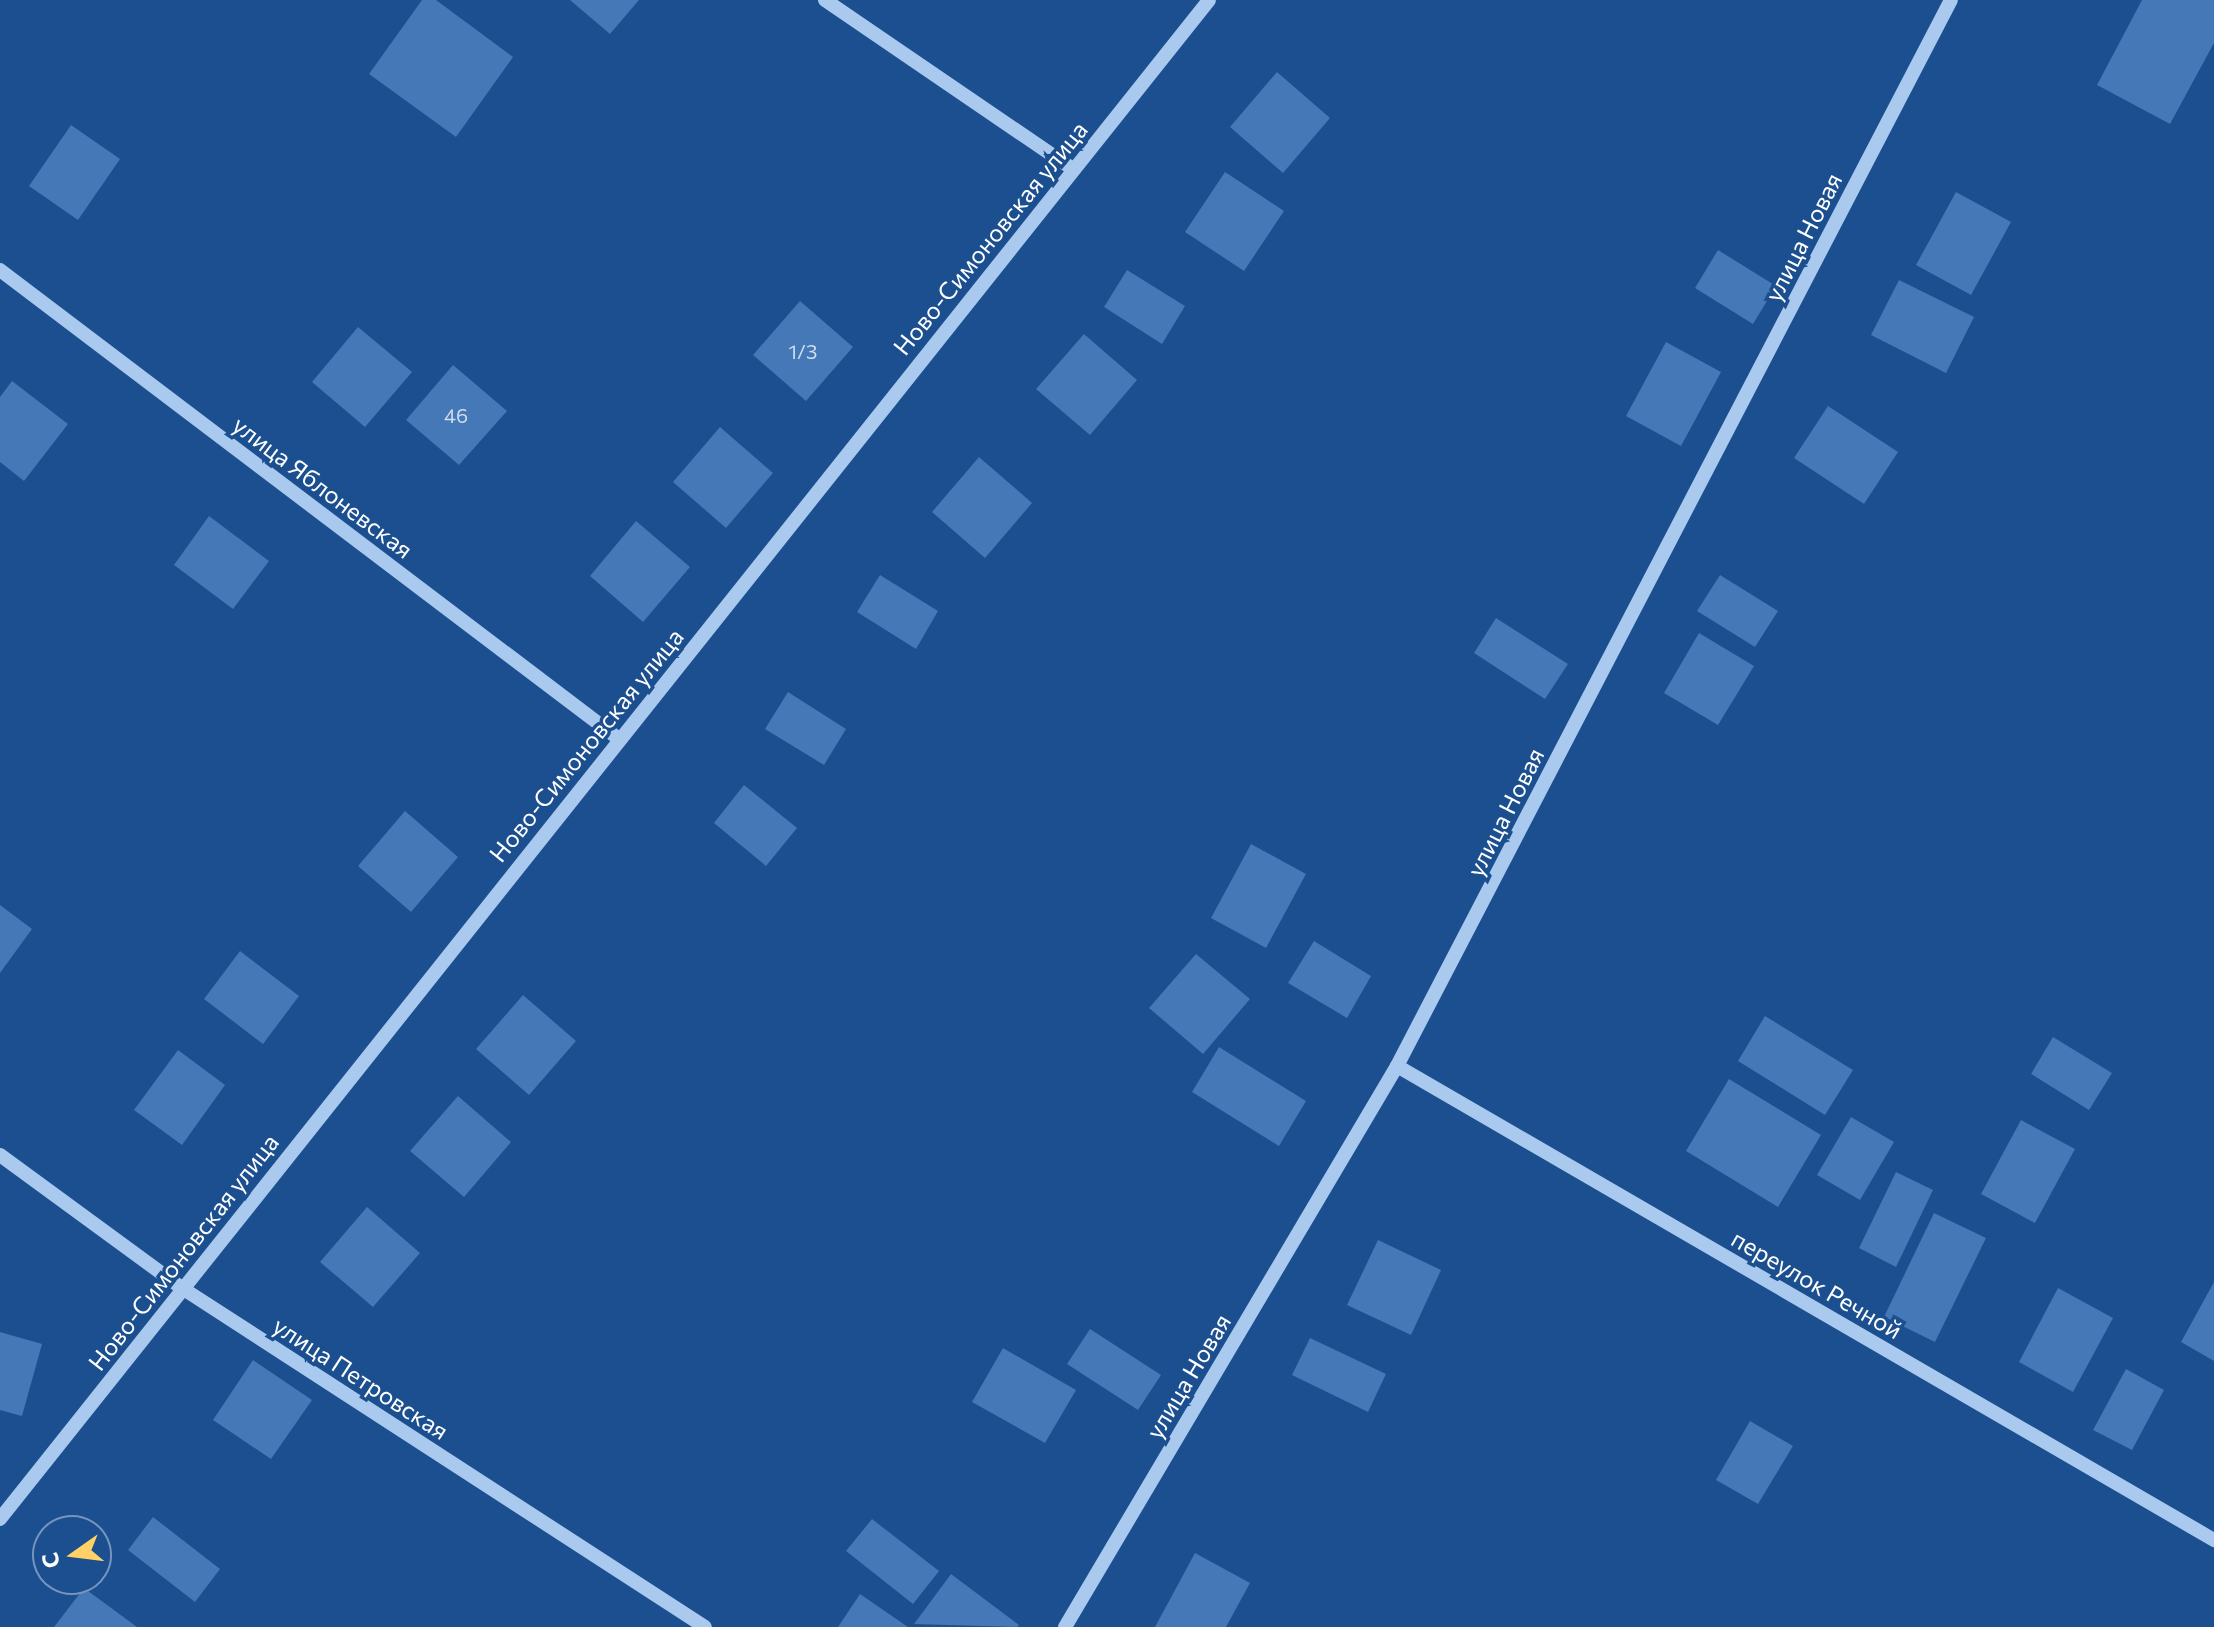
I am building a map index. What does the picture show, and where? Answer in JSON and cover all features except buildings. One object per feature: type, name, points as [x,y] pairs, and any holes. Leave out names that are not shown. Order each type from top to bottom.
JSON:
[{"type":"street","points":[[825,0],[1073,169]]},
{"type":"street","name":"Ново-Симоновская улица","points":[[0,1519],[1209,0]]},
{"type":"street","name":"улица Новая","points":[[1065,1627],[1397,1066],[1951,0]]},
{"type":"street","name":"улица Яблоневская","points":[[0,270],[619,739]]},
{"type":"street","name":"переулок Речной","points":[[1397,1066],[2214,1540]]},
{"type":"street","name":"улица Петровская","points":[[0,1155],[182,1288],[705,1627]]}]
